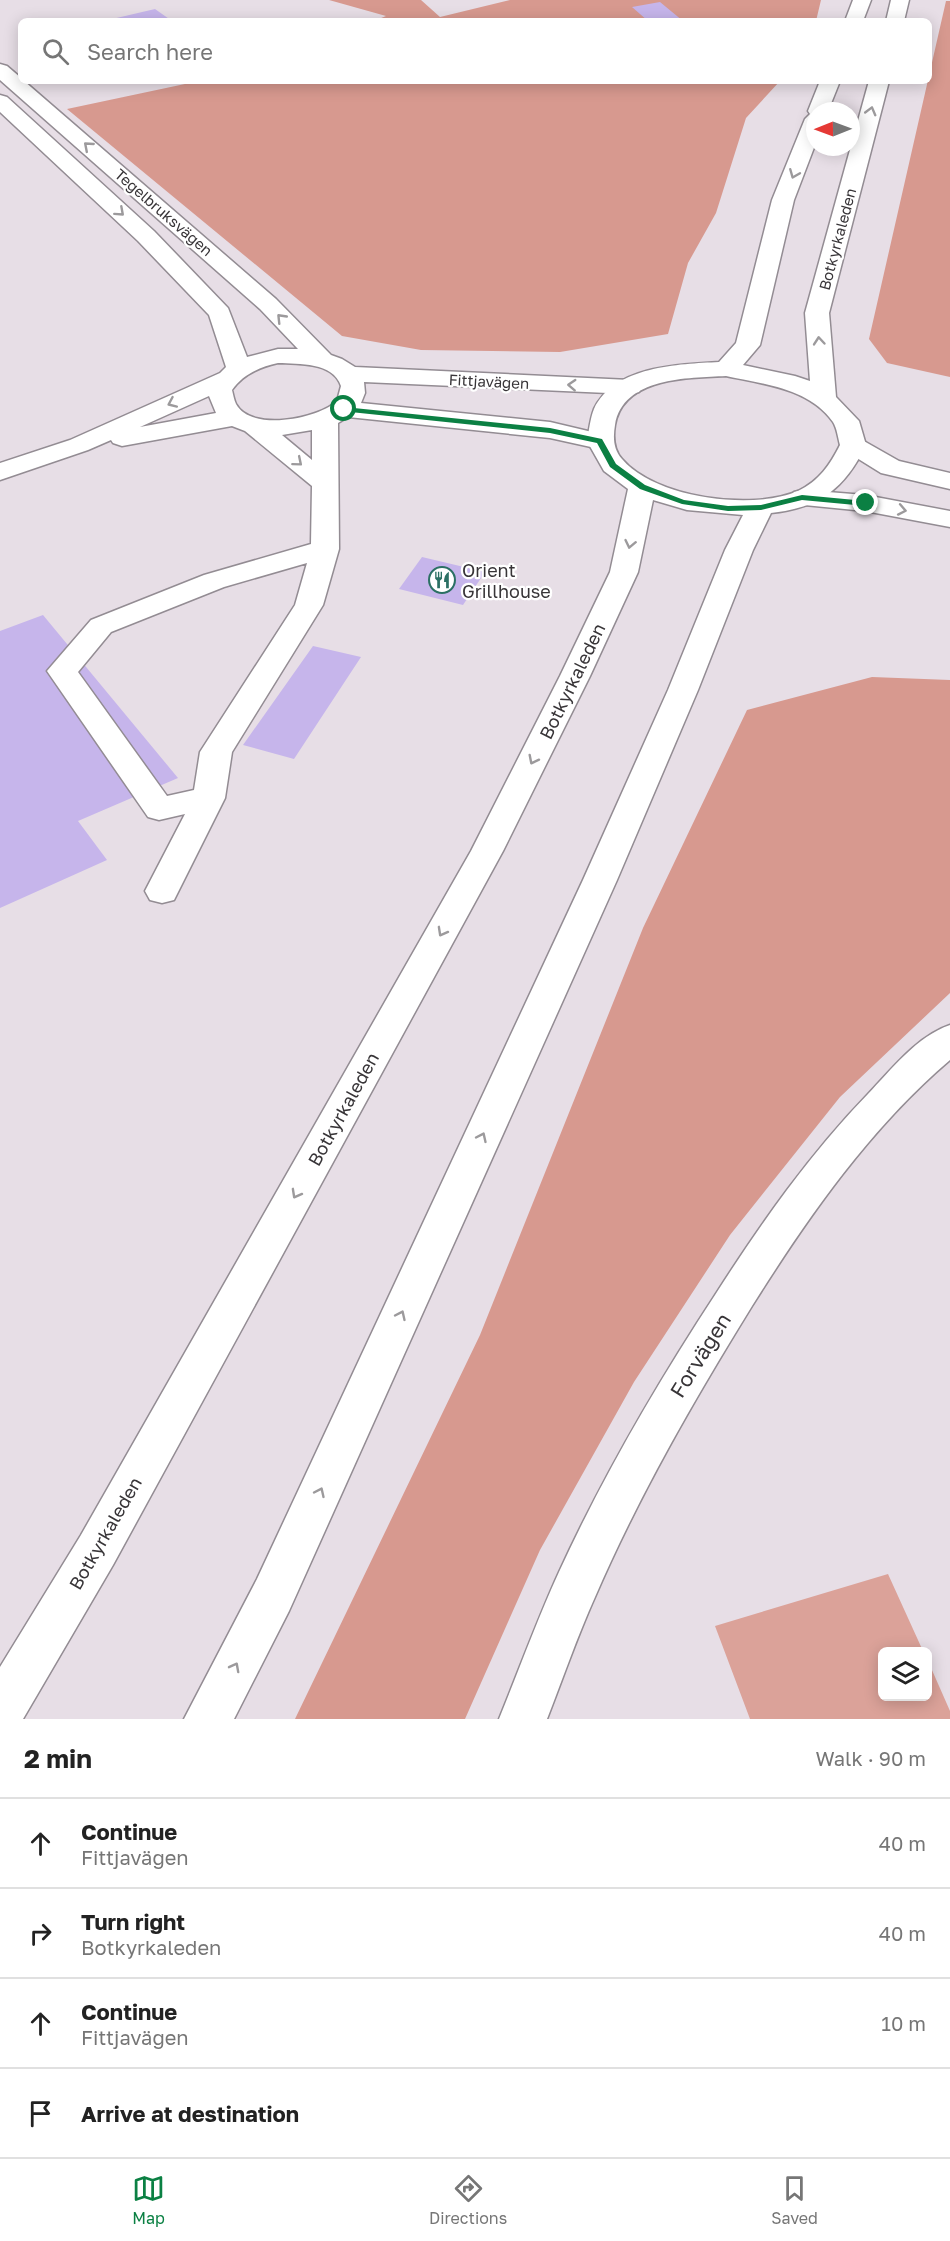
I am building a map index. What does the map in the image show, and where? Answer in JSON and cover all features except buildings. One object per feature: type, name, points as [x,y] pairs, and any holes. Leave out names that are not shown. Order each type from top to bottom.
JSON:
[{"type":"main road","points":[[855,18],[862,0]]},
{"type":"main road","points":[[896,18],[900,0]]},
{"type":"main road","name":"Tegelbruksvägen","points":[[0,70],[268,304],[322,360]]},
{"type":"main road","points":[[822,102],[829,84]]},
{"type":"main road","name":"Botkyrkaleden","points":[[824,399],[817,313],[878,84]]},
{"type":"main road","name":"Tegelbruksvägen","points":[[0,101],[146,236],[220,313],[232,374]]},
{"type":"main road","points":[[726,369],[748,345],[783,200],[806,142]]},
{"type":"main road","points":[[0,472],[79,445],[256,361],[278,356],[301,356],[322,360],[334,364],[348,374],[352,381],[354,393],[335,415],[325,484],[325,549],[309,605],[216,752],[209,798],[162,891]]},
{"type":"main road","points":[[726,369],[795,383],[824,399],[846,421],[853,445],[843,466],[827,485],[802,498],[761,507],[728,508],[682,502],[642,487],[613,465],[600,441],[608,406],[630,387],[647,380],[684,371],[726,369]]},
{"type":"main road","points":[[232,374],[220,390],[224,407],[325,484]]},
{"type":"main road","name":"Fittjavägen","points":[[348,374],[630,387]]},
{"type":"main road","points":[[79,445],[245,421],[277,428],[303,426],[335,415],[550,430],[600,441]]},
{"type":"main road","points":[[853,445],[890,467],[950,481]]},
{"type":"main road","name":"Botkyrkaleden","points":[[0,1712],[97,1550],[487,851],[575,676],[624,572],[642,487]]},
{"type":"main road","points":[[802,498],[866,503],[950,519]]},
{"type":"main road","points":[[208,1719],[273,1595],[595,891],[682,690],[738,549],[761,507]]},
{"type":"main road","points":[[209,798],[159,809],[62,671],[101,626],[214,581],[325,549]]},
{"type":"main road","name":"Forvägen","points":[[523,1719],[575,1588],[632,1471],[687,1374],[771,1242],[845,1143],[918,1066],[950,1039]]},
{"type":"shaded area","points":[[329,0],[421,0],[440,17],[510,0],[821,0],[817,18],[381,18],[386,16]]},
{"type":"shaded area","points":[[946,1],[950,1],[950,377],[887,363],[869,339],[927,84],[932,84],[932,62]]},
{"type":"shaded area","points":[[185,84],[777,84],[746,118],[716,213],[688,263],[668,334],[560,352],[421,350],[342,336],[67,109]]},
{"type":"shaded area","points":[[872,677],[950,680],[950,993],[840,1097],[730,1235],[634,1382],[540,1550],[465,1719],[295,1719],[480,1335],[643,928],[747,710]]},
{"type":"shaded area","points":[[888,1574],[921,1647],[878,1647],[878,1701],[932,1701],[932,1670],[950,1711],[950,1719],[750,1719],[715,1626]]},
{"type":"place","name":"Orient Grillhouse","points":[[442,580]]},
{"type":"route","points":[[344,409],[550,430],[600,441],[613,465],[642,487],[682,502],[728,508],[761,507],[802,498],[866,503]]}]
